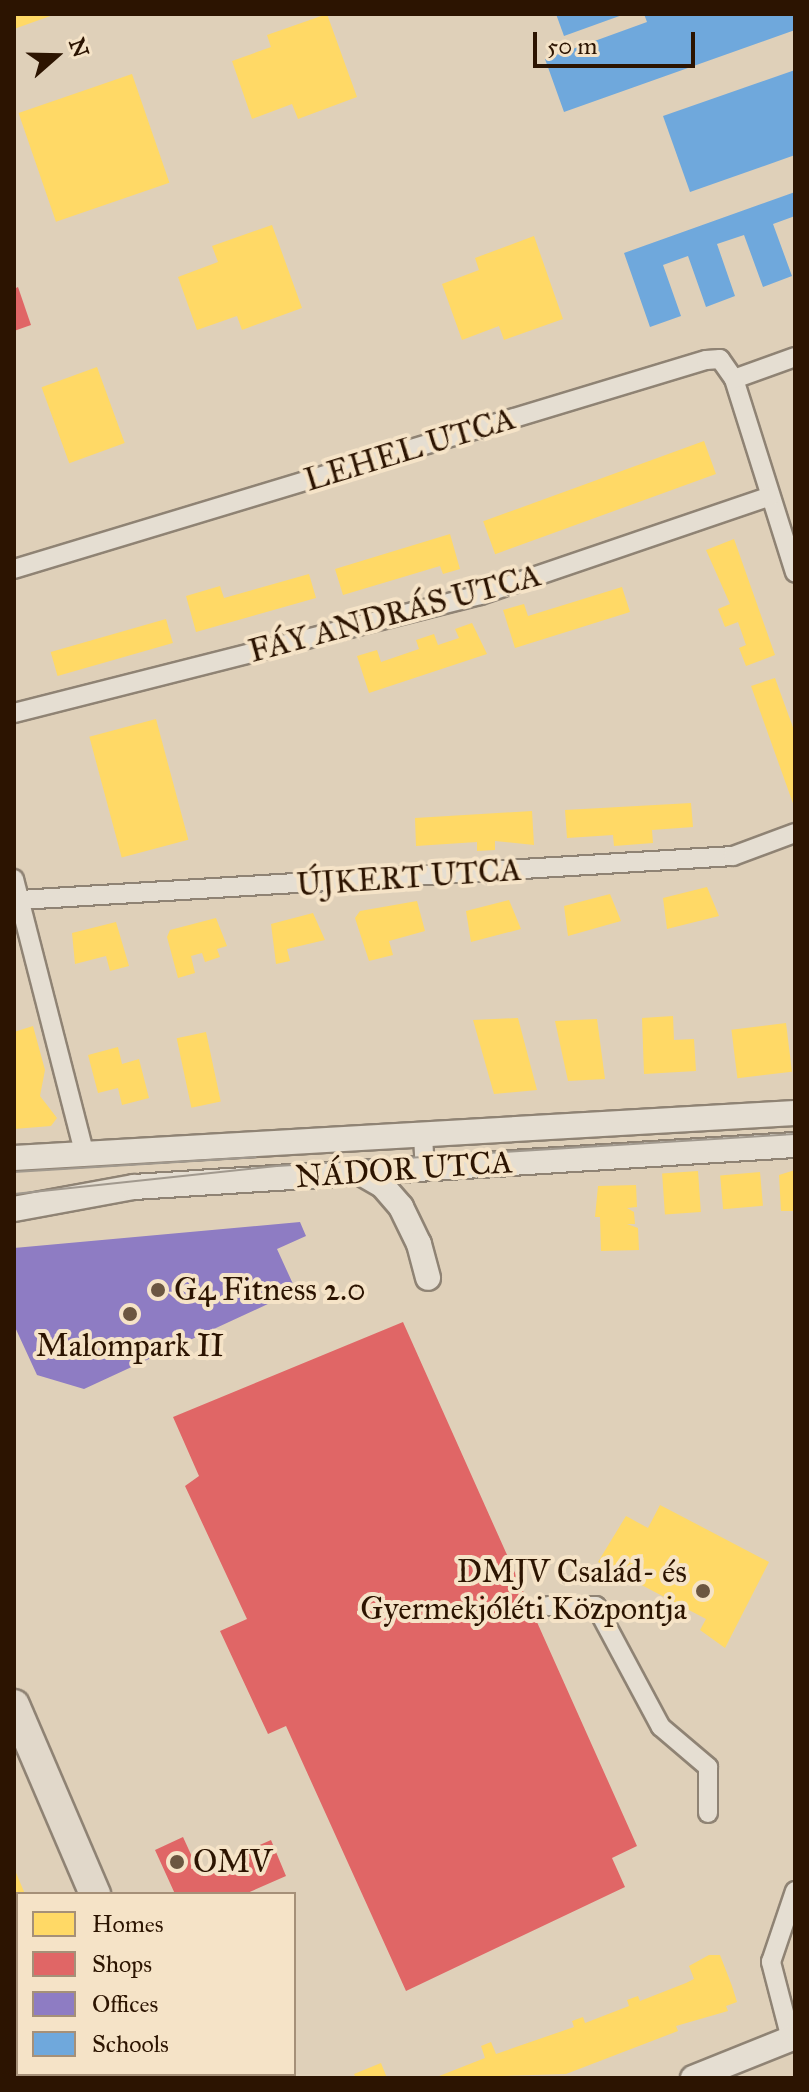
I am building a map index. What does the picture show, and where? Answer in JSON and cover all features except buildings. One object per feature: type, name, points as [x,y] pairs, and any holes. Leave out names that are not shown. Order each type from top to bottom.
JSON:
[{"type":"main road","points":[[14,1705],[94,1892]]},
{"type":"street","points":[[795,357],[734,379],[795,573]]},
{"type":"street","name":"LEHEL UTCA","points":[[14,569],[706,360],[720,359],[734,379]]},
{"type":"street","name":"FÁY ANDRÁS UTCA","points":[[14,713],[480,595],[770,496]]},
{"type":"street","name":"ÚJKERT UTCA","points":[[20,900],[733,856],[795,833]]},
{"type":"street","points":[[14,879],[85,1156]]},
{"type":"street","name":"NÁDOR UTCA","points":[[14,1158],[795,1113]]},
{"type":"street","points":[[423,1135],[425,1168]]},
{"type":"street","name":"NÁDOR UTCA","points":[[14,1209],[134,1187],[795,1145]]},
{"type":"street","points":[[361,1173],[382,1185],[401,1207],[419,1244],[428,1278]]},
{"type":"street","points":[[548,1606],[596,1606],[661,1727],[708,1767],[708,1813]]},
{"type":"street","points":[[693,2078],[793,2038],[771,1962],[795,1891]]},
{"type":"tram line","points":[[14,1194],[277,1166],[795,1134]]},
{"type":"tram line","points":[[14,1172],[256,1157]]},
{"type":"place","name":"G4 Fitness 2.0","points":[[158,1290]]},
{"type":"place","name":"Malompark II","points":[[130,1314]]},
{"type":"place","name":"DMJV Család- és Gyermekjóléti Központja","points":[[703,1591]]},
{"type":"place","name":"OMV","points":[[177,1862]]}]
